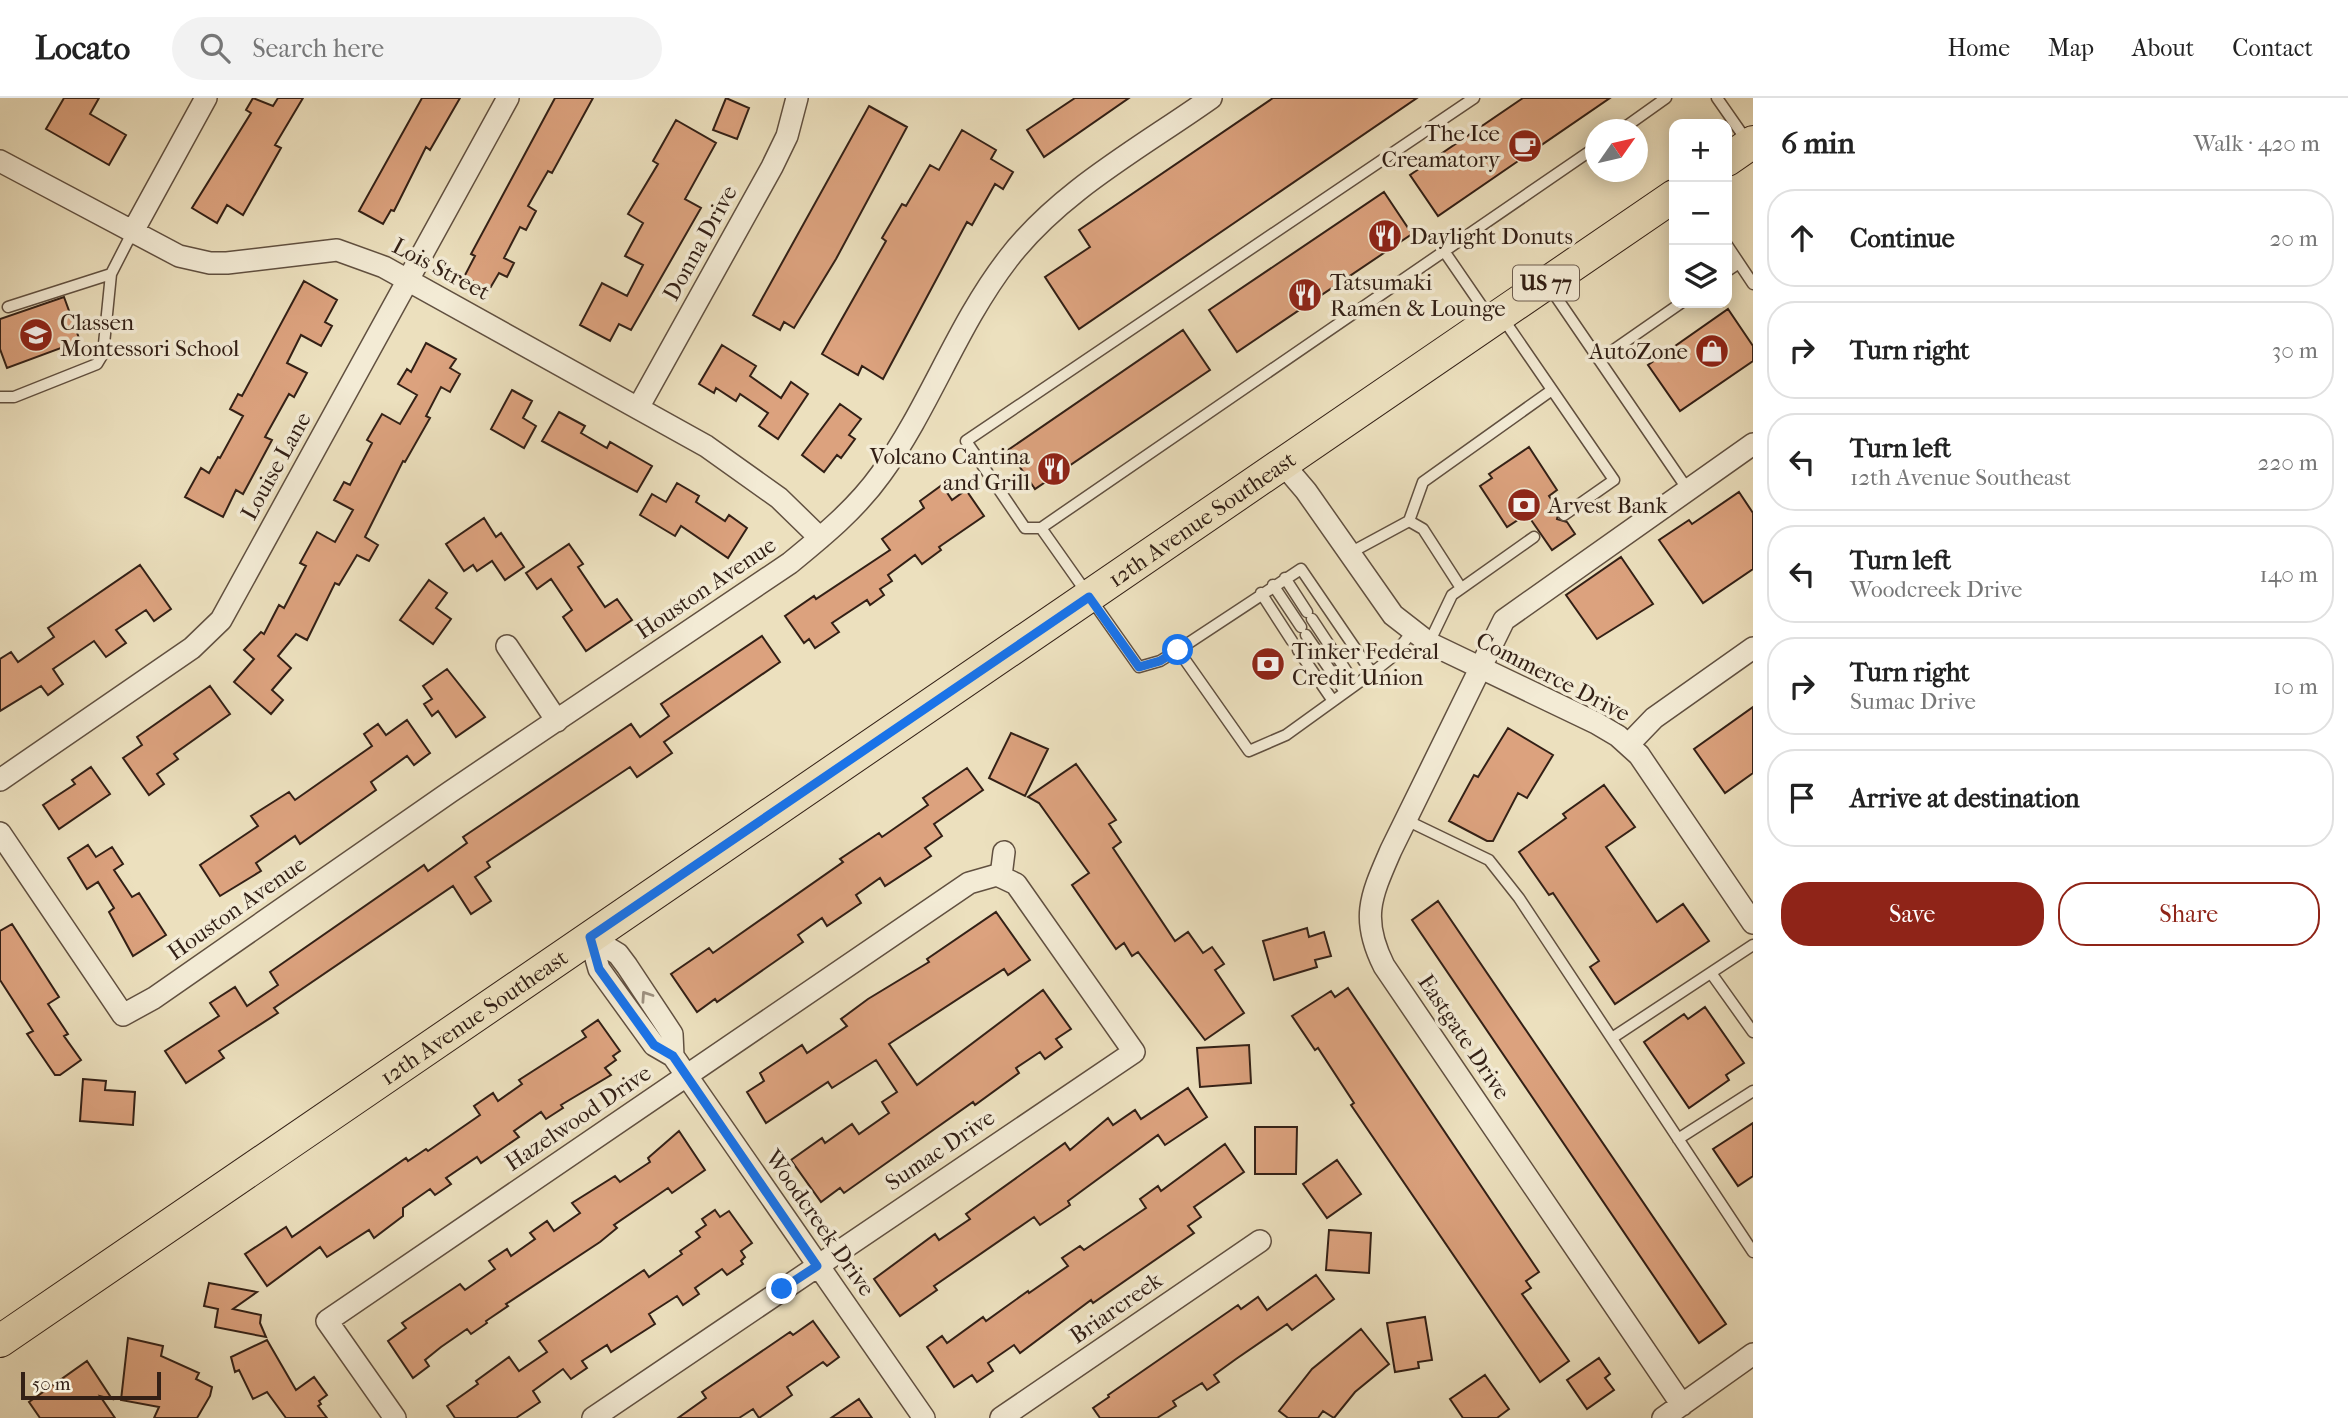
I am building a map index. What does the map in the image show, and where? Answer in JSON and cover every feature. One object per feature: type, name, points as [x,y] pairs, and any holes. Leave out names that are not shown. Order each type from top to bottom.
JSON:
[{"type":"main road","name":"12th Avenue Southeast","points":[[0,1341],[1669,199]]},
{"type":"street","name":"Louise Lane","points":[[0,779],[192,648],[221,620],[508,98]]},
{"type":"street","name":"Donna Drive","points":[[638,408],[772,167],[787,136],[797,98]]},
{"type":"street","points":[[132,233],[201,100]]},
{"type":"street","name":"Houston Avenue","points":[[0,833],[123,1015],[154,998],[790,563],[820,538],[842,519],[881,474],[982,295],[1033,229],[1081,189],[1197,102]]},
{"type":"street","name":"Lois Street","points":[[0,161],[163,250],[210,263],[337,250],[410,279],[706,446],[747,474],[804,520],[820,538]]},
{"type":"street","name":"Eastgate Drive","points":[[1682,1405],[1378,954],[1368,923],[1376,884],[1504,620],[1753,444]]},
{"type":"street","name":"Commerce Drive","points":[[1283,464],[1306,491],[1393,615],[1421,637],[1480,669],[1596,723],[1628,745],[1659,782],[1753,923]]},
{"type":"street","points":[[507,646],[557,721]]},
{"type":"street","points":[[1628,745],[1654,719],[1753,649]]},
{"type":"street","points":[[1001,876],[1004,852]]},
{"type":"street","name":"Hazelwood Drive","points":[[395,1418],[327,1321],[969,883],[990,875],[1001,876]]},
{"type":"street","name":"Sumac Drive","points":[[593,1418],[1134,1052],[1026,896],[1016,884],[1001,876]]},
{"type":"street","name":"Woodcreek Drive","points":[[590,937],[599,969],[654,1045],[673,1056],[687,1075],[924,1418]]},
{"type":"street","name":"Briarcreek","points":[[1001,1418],[1260,1241]]},
{"type":"street","points":[[1663,1418],[1753,1354]]},
{"type":"lane","points":[[1474,98],[966,441],[1025,528],[1041,528],[1585,154]]},
{"type":"lane","points":[[1636,119],[1666,98]]},
{"type":"lane","points":[[1717,98],[1746,149]]},
{"type":"lane","points":[[0,397],[14,397],[97,364],[103,354],[111,274],[132,233]]},
{"type":"lane","points":[[1444,251],[1552,390],[1614,480],[1564,515]]},
{"type":"lane","points":[[1732,252],[1753,284]]},
{"type":"lane","points":[[1732,268],[1739,263]]},
{"type":"lane","points":[[8,307],[111,274]]},
{"type":"lane","points":[[1547,283],[1688,490]]},
{"type":"lane","points":[[1600,360],[1674,308]]},
{"type":"lane","points":[[1348,554],[1409,521],[1423,482],[1552,390]]},
{"type":"lane","points":[[1409,521],[1423,528],[1461,588]]},
{"type":"lane","points":[[1041,528],[1139,667],[1160,661],[1301,569],[1372,673]]},
{"type":"lane","points":[[1178,650],[1249,751],[1286,735],[1421,637],[1452,595],[1534,537]]},
{"type":"lane","points":[[1284,578],[1355,684]]},
{"type":"lane","points":[[1273,585],[1345,692]]},
{"type":"lane","points":[[1261,593],[1333,701]]},
{"type":"lane","points":[[1406,820],[1489,860],[1519,898],[1753,1252]]},
{"type":"lane","points":[[1612,1038],[1753,945]]},
{"type":"lane","points":[[1711,973],[1753,1032]]},
{"type":"lane","points":[[1678,1139],[1753,1091]]},
{"type":"building","points":[[64,98],[99,98],[90,114],[126,135],[109,165],[46,129]]},
{"type":"building","points":[[253,98],[273,106],[278,98],[303,98],[275,145],[281,148],[243,215],[227,205],[217,223],[192,208],[251,113],[246,110]]},
{"type":"building","points":[[422,98],[460,98],[430,150],[426,147],[394,211],[391,210],[383,224],[359,211]]},
{"type":"building","points":[[555,98],[593,98],[552,173],[548,171],[528,206],[536,211],[526,230],[520,227],[504,258],[514,263],[507,277],[499,273],[489,290],[464,277],[475,256],[471,254]]},
{"type":"building","points":[[726,98],[749,108],[737,139],[713,130]]},
{"type":"building","points":[[1075,98],[1129,98],[1044,157],[1027,130]]},
{"type":"building","points":[[1273,98],[1417,98],[1079,329],[1045,277],[1090,247],[1079,230]]},
{"type":"building","points":[[1523,98],[1610,98],[1438,216],[1410,175]]},
{"type":"building","points":[[869,106],[907,127],[836,259],[794,328],[784,322],[780,330],[753,315]]},
{"type":"building","points":[[676,120],[716,143],[685,199],[701,208],[631,330],[619,324],[610,341],[580,325],[602,283],[627,296],[643,265],[625,256],[643,223],[628,214],[658,164],[653,161]]},
{"type":"building","points":[[962,130],[996,150],[991,159],[1013,172],[1003,189],[995,184],[972,225],[967,222],[883,379],[862,366],[858,375],[822,354],[886,241],[882,238],[902,204],[906,206],[930,165],[939,170]]},
{"type":"building","points":[[1384,192],[1412,234],[1237,352],[1209,310]]},
{"type":"building","points":[[304,281],[337,300],[325,322],[332,326],[321,346],[301,335],[287,363],[307,373],[294,397],[289,394],[265,437],[272,440],[243,494],[236,490],[223,517],[185,497],[201,468],[209,473],[218,457],[220,458],[243,416],[230,409],[238,394],[242,396]]},
{"type":"building","points":[[64,297],[80,341],[7,368],[0,349],[0,319]]},
{"type":"building","points":[[1728,309],[1753,346],[1753,361],[1680,411],[1648,365]]},
{"type":"building","points":[[1183,330],[1210,370],[1035,489],[1008,450]]},
{"type":"building","points":[[426,343],[456,359],[450,368],[460,374],[450,392],[441,387],[426,416],[430,418],[405,462],[403,461],[365,537],[378,545],[369,561],[357,555],[339,585],[335,583],[307,640],[296,634],[278,656],[291,668],[272,690],[283,700],[271,714],[234,682],[254,659],[244,650],[261,632],[264,634],[279,605],[284,608],[306,566],[300,563],[317,532],[335,542],[353,510],[334,500],[344,482],[350,485],[372,443],[367,440],[382,414],[400,424],[417,395],[398,384],[407,369],[411,372]]},
{"type":"building","points":[[722,345],[756,366],[750,376],[781,398],[791,382],[808,394],[778,439],[759,426],[768,413],[740,394],[736,401],[716,388],[714,393],[699,384]]},
{"type":"building","points":[[512,390],[532,401],[523,418],[536,426],[524,448],[491,429]]},
{"type":"building","points":[[840,404],[861,419],[849,435],[855,439],[841,458],[837,455],[824,472],[802,455]]},
{"type":"building","points":[[559,412],[585,426],[581,433],[607,448],[610,442],[652,466],[637,492],[542,441]]},
{"type":"building","name":"Arvest Bank","points":[[1529,447],[1557,490],[1549,496],[1559,510],[1557,519],[1567,522],[1575,534],[1552,550],[1527,514],[1507,527],[1480,486],[1492,478],[1489,474]]},
{"type":"building","points":[[677,483],[699,496],[696,502],[725,521],[729,515],[747,528],[728,558],[681,526],[675,536],[640,515],[652,494],[666,502]]},
{"type":"building","points":[[942,485],[952,500],[966,490],[984,516],[939,547],[941,550],[922,564],[915,555],[888,575],[892,581],[880,589],[884,595],[870,605],[867,600],[832,623],[839,632],[815,648],[809,639],[804,643],[785,616],[814,596],[816,599],[890,550],[882,539],[924,508],[920,501]]},
{"type":"building","points":[[1739,492],[1753,513],[1753,569],[1703,603],[1659,540],[1689,520],[1692,524]]},
{"type":"building","points":[[484,518],[496,537],[501,533],[524,567],[505,580],[492,561],[477,571],[473,565],[464,571],[446,544]]},
{"type":"building","points":[[569,544],[583,564],[578,567],[605,607],[617,599],[632,620],[586,651],[563,617],[572,610],[551,579],[537,589],[526,573]]},
{"type":"building","points":[[1621,557],[1653,604],[1597,639],[1566,595]]},
{"type":"building","points":[[140,565],[171,609],[154,621],[146,610],[116,630],[126,643],[106,657],[94,641],[53,669],[63,684],[48,695],[41,686],[0,711],[0,659],[11,652],[18,662],[54,637],[48,628]]},
{"type":"building","points":[[429,580],[447,593],[436,608],[451,619],[433,644],[400,620]]},
{"type":"building","points":[[762,636],[780,662],[664,742],[672,753],[637,777],[630,767],[487,862],[490,867],[475,877],[491,901],[471,914],[453,886],[274,1008],[278,1013],[219,1051],[224,1058],[186,1083],[165,1051],[219,1016],[210,1003],[235,987],[247,1006],[278,985],[270,972],[424,865],[428,871],[467,843],[463,837],[631,724],[640,737],[669,716],[661,704]]},
{"type":"building","points":[[447,669],[485,717],[456,737],[438,711],[432,716],[424,704],[432,699],[423,686]]},
{"type":"building","points":[[210,686],[230,714],[174,754],[178,759],[157,774],[164,784],[149,795],[123,758],[142,745],[137,737]]},
{"type":"building","points":[[1753,707],[1753,773],[1725,793],[1694,749]]},
{"type":"building","points":[[407,720],[430,753],[414,765],[407,756],[371,782],[376,790],[300,844],[295,836],[256,863],[261,871],[220,896],[200,865],[258,826],[251,816],[289,792],[295,800],[372,746],[364,734],[378,724],[386,735]]},
{"type":"building","points":[[1508,728],[1553,755],[1527,798],[1518,793],[1493,841],[1487,841],[1449,821],[1474,775],[1478,777]]},
{"type":"building","points":[[1011,733],[1048,749],[1025,796],[989,778]]},
{"type":"building","points":[[1076,764],[1116,820],[1109,824],[1121,842],[1113,848],[1175,941],[1188,932],[1203,953],[1212,947],[1224,964],[1215,970],[1244,1013],[1205,1040],[1138,952],[1132,956],[1124,943],[1116,949],[1072,885],[1089,873],[1039,803],[1028,797]]},
{"type":"building","points":[[91,767],[110,794],[59,829],[43,805],[75,784],[72,780]]},
{"type":"building","points":[[967,768],[983,790],[934,824],[942,836],[925,848],[931,856],[885,886],[880,878],[856,895],[861,903],[827,926],[822,918],[798,935],[803,942],[717,1002],[715,999],[697,1012],[671,974],[709,948],[713,953],[843,862],[840,859],[879,833],[882,837],[928,805],[923,798]]},
{"type":"building","points":[[1604,785],[1635,827],[1606,847],[1657,922],[1683,904],[1709,941],[1615,1004],[1590,967],[1599,961],[1553,893],[1549,895],[1519,852],[1566,818],[1563,814]]},
{"type":"building","points":[[88,845],[96,857],[112,847],[123,864],[114,870],[132,897],[139,893],[166,935],[133,956],[109,912],[114,908],[98,882],[87,889],[68,858]]},
{"type":"building","points":[[1438,901],[1726,1324],[1699,1343],[1412,920]]},
{"type":"building","points":[[996,912],[1030,960],[1008,975],[1004,969],[889,1044],[917,1085],[1043,990],[1071,1029],[1056,1039],[1062,1047],[1045,1059],[1040,1052],[1016,1068],[1019,1073],[975,1105],[973,1102],[844,1193],[840,1188],[821,1202],[791,1160],[822,1138],[825,1143],[852,1124],[859,1134],[889,1113],[882,1102],[897,1092],[876,1060],[832,1088],[828,1082],[766,1123],[747,1092],[764,1081],[760,1073],[802,1045],[807,1053],[847,1026],[841,1019],[868,999],[929,962],[927,959]]},
{"type":"building","points":[[12,924],[59,997],[48,1004],[68,1034],[64,1036],[81,1060],[60,1075],[55,1075],[27,1034],[33,1031],[0,980],[0,931]]},
{"type":"building","points":[[1307,928],[1309,937],[1324,932],[1331,956],[1315,960],[1317,967],[1274,980],[1263,941]]},
{"type":"building","points":[[1348,988],[1539,1272],[1526,1281],[1531,1288],[1522,1294],[1569,1361],[1540,1382],[1351,1105],[1354,1103],[1318,1048],[1315,1050],[1292,1016],[1331,991],[1335,997]]},
{"type":"building","points":[[1705,1007],[1744,1063],[1726,1075],[1729,1080],[1689,1108],[1644,1042],[1684,1014],[1688,1019]]},
{"type":"building","points":[[598,1020],[620,1051],[613,1056],[616,1060],[605,1068],[611,1075],[561,1105],[563,1108],[546,1119],[541,1112],[514,1131],[519,1137],[481,1163],[477,1157],[446,1178],[451,1184],[435,1195],[430,1189],[403,1208],[403,1216],[374,1238],[369,1230],[327,1257],[320,1247],[267,1286],[245,1254],[286,1227],[292,1237],[406,1158],[408,1161],[426,1149],[428,1151],[480,1115],[474,1106],[493,1093],[498,1101],[522,1084],[519,1080],[586,1037],[582,1031]]},
{"type":"building","points":[[1249,1045],[1251,1083],[1200,1087],[1197,1048]]},
{"type":"building","points":[[83,1079],[106,1081],[105,1090],[135,1092],[133,1125],[80,1121]]},
{"type":"building","points":[[1188,1088],[1207,1117],[1165,1145],[1158,1135],[1068,1201],[1070,1205],[1040,1225],[1034,1217],[934,1286],[937,1290],[900,1316],[874,1279],[935,1234],[939,1240],[970,1219],[966,1214],[1065,1143],[1070,1150],[1108,1118],[1113,1125],[1135,1110],[1141,1119]]},
{"type":"building","points":[[1753,1123],[1753,1176],[1738,1186],[1713,1149]]},
{"type":"building","points":[[1255,1127],[1297,1127],[1296,1174],[1255,1174]]},
{"type":"building","points":[[679,1131],[705,1170],[672,1193],[668,1188],[614,1225],[617,1228],[600,1242],[506,1304],[508,1306],[471,1334],[467,1329],[441,1347],[425,1360],[429,1366],[413,1378],[388,1341],[406,1328],[402,1323],[460,1284],[465,1290],[495,1269],[489,1261],[507,1249],[511,1256],[535,1239],[530,1233],[547,1221],[554,1231],[580,1213],[572,1203],[615,1176],[620,1182],[650,1162],[648,1158]]},
{"type":"building","points":[[1225,1144],[1244,1172],[1194,1207],[1201,1217],[1188,1226],[1194,1233],[1093,1303],[1091,1300],[1020,1353],[1014,1345],[988,1363],[993,1371],[977,1382],[972,1375],[954,1387],[927,1347],[942,1336],[947,1343],[983,1317],[986,1321],[1028,1291],[1029,1293],[1068,1266],[1062,1258],[1080,1246],[1084,1250],[1146,1208],[1140,1199],[1158,1186],[1161,1191]]},
{"type":"building","points":[[1337,1160],[1361,1194],[1327,1218],[1303,1184]]},
{"type":"building","points":[[715,1210],[720,1217],[729,1211],[752,1243],[741,1251],[745,1257],[741,1261],[743,1264],[727,1275],[722,1269],[695,1288],[699,1294],[683,1305],[677,1296],[649,1314],[655,1324],[611,1352],[607,1345],[582,1361],[587,1368],[571,1379],[563,1369],[533,1391],[540,1402],[516,1418],[455,1418],[447,1406],[478,1384],[476,1381],[509,1357],[519,1371],[547,1352],[539,1341],[644,1270],[649,1277],[682,1254],[680,1251],[700,1237],[696,1232],[706,1225],[702,1219]]},
{"type":"building","points":[[1329,1230],[1371,1233],[1369,1273],[1326,1270]]},
{"type":"building","points":[[1316,1275],[1334,1299],[1292,1330],[1287,1324],[1236,1359],[1214,1375],[1219,1382],[1207,1390],[1202,1383],[1173,1401],[1176,1406],[1157,1418],[1100,1418],[1093,1408],[1238,1305],[1241,1309],[1258,1297],[1267,1310]]},
{"type":"building","points":[[209,1283],[257,1292],[233,1309],[261,1315],[260,1323],[266,1337],[215,1327],[218,1309],[204,1306]]},
{"type":"building","points":[[1425,1317],[1432,1360],[1418,1362],[1419,1368],[1395,1372],[1387,1323]]},
{"type":"building","points":[[813,1321],[839,1357],[827,1366],[823,1362],[787,1387],[792,1395],[759,1418],[753,1409],[739,1418],[678,1418],[706,1398],[702,1392],[790,1332],[793,1335]]},
{"type":"building","points":[[1361,1329],[1389,1364],[1355,1392],[1334,1418],[1323,1411],[1318,1418],[1288,1418],[1279,1411],[1312,1369]]},
{"type":"building","points":[[128,1338],[163,1346],[161,1356],[199,1373],[196,1379],[212,1387],[210,1396],[197,1418],[154,1418],[159,1407],[121,1400]]},
{"type":"building","points":[[267,1340],[296,1390],[314,1377],[327,1395],[319,1401],[321,1404],[318,1406],[327,1418],[286,1418],[267,1392],[253,1399],[239,1370],[235,1372],[231,1357]]},
{"type":"building","points":[[1599,1358],[1610,1374],[1605,1378],[1614,1390],[1587,1409],[1567,1380]]},
{"type":"building","points":[[87,1361],[112,1399],[100,1396],[115,1418],[40,1418],[29,1402]]},
{"type":"building","points":[[1485,1375],[1509,1409],[1497,1418],[1463,1418],[1450,1399]]},
{"type":"building","points":[[859,1399],[872,1418],[831,1418]]},
{"type":"place","name":"The Ice Creamatory","points":[[1525,146]]},
{"type":"place","name":"Daylight Donuts","points":[[1385,236]]},
{"type":"place","name":"Tatsumaki Ramen & Lounge","points":[[1305,295]]},
{"type":"place","name":"Classen Montessori School","points":[[36,335]]},
{"type":"place","name":"AutoZone","points":[[1712,351]]},
{"type":"place","name":"Volcano Cantina and Grill","points":[[1054,469]]},
{"type":"place","name":"Arvest Bank","points":[[1524,505]]},
{"type":"place","name":"Tinker Federal Credit Union","points":[[1268,664]]},
{"type":"route","points":[[782,1289],[817,1266],[673,1056],[654,1045],[599,969],[590,937],[1089,597],[1139,667],[1160,661],[1178,650]]}]
